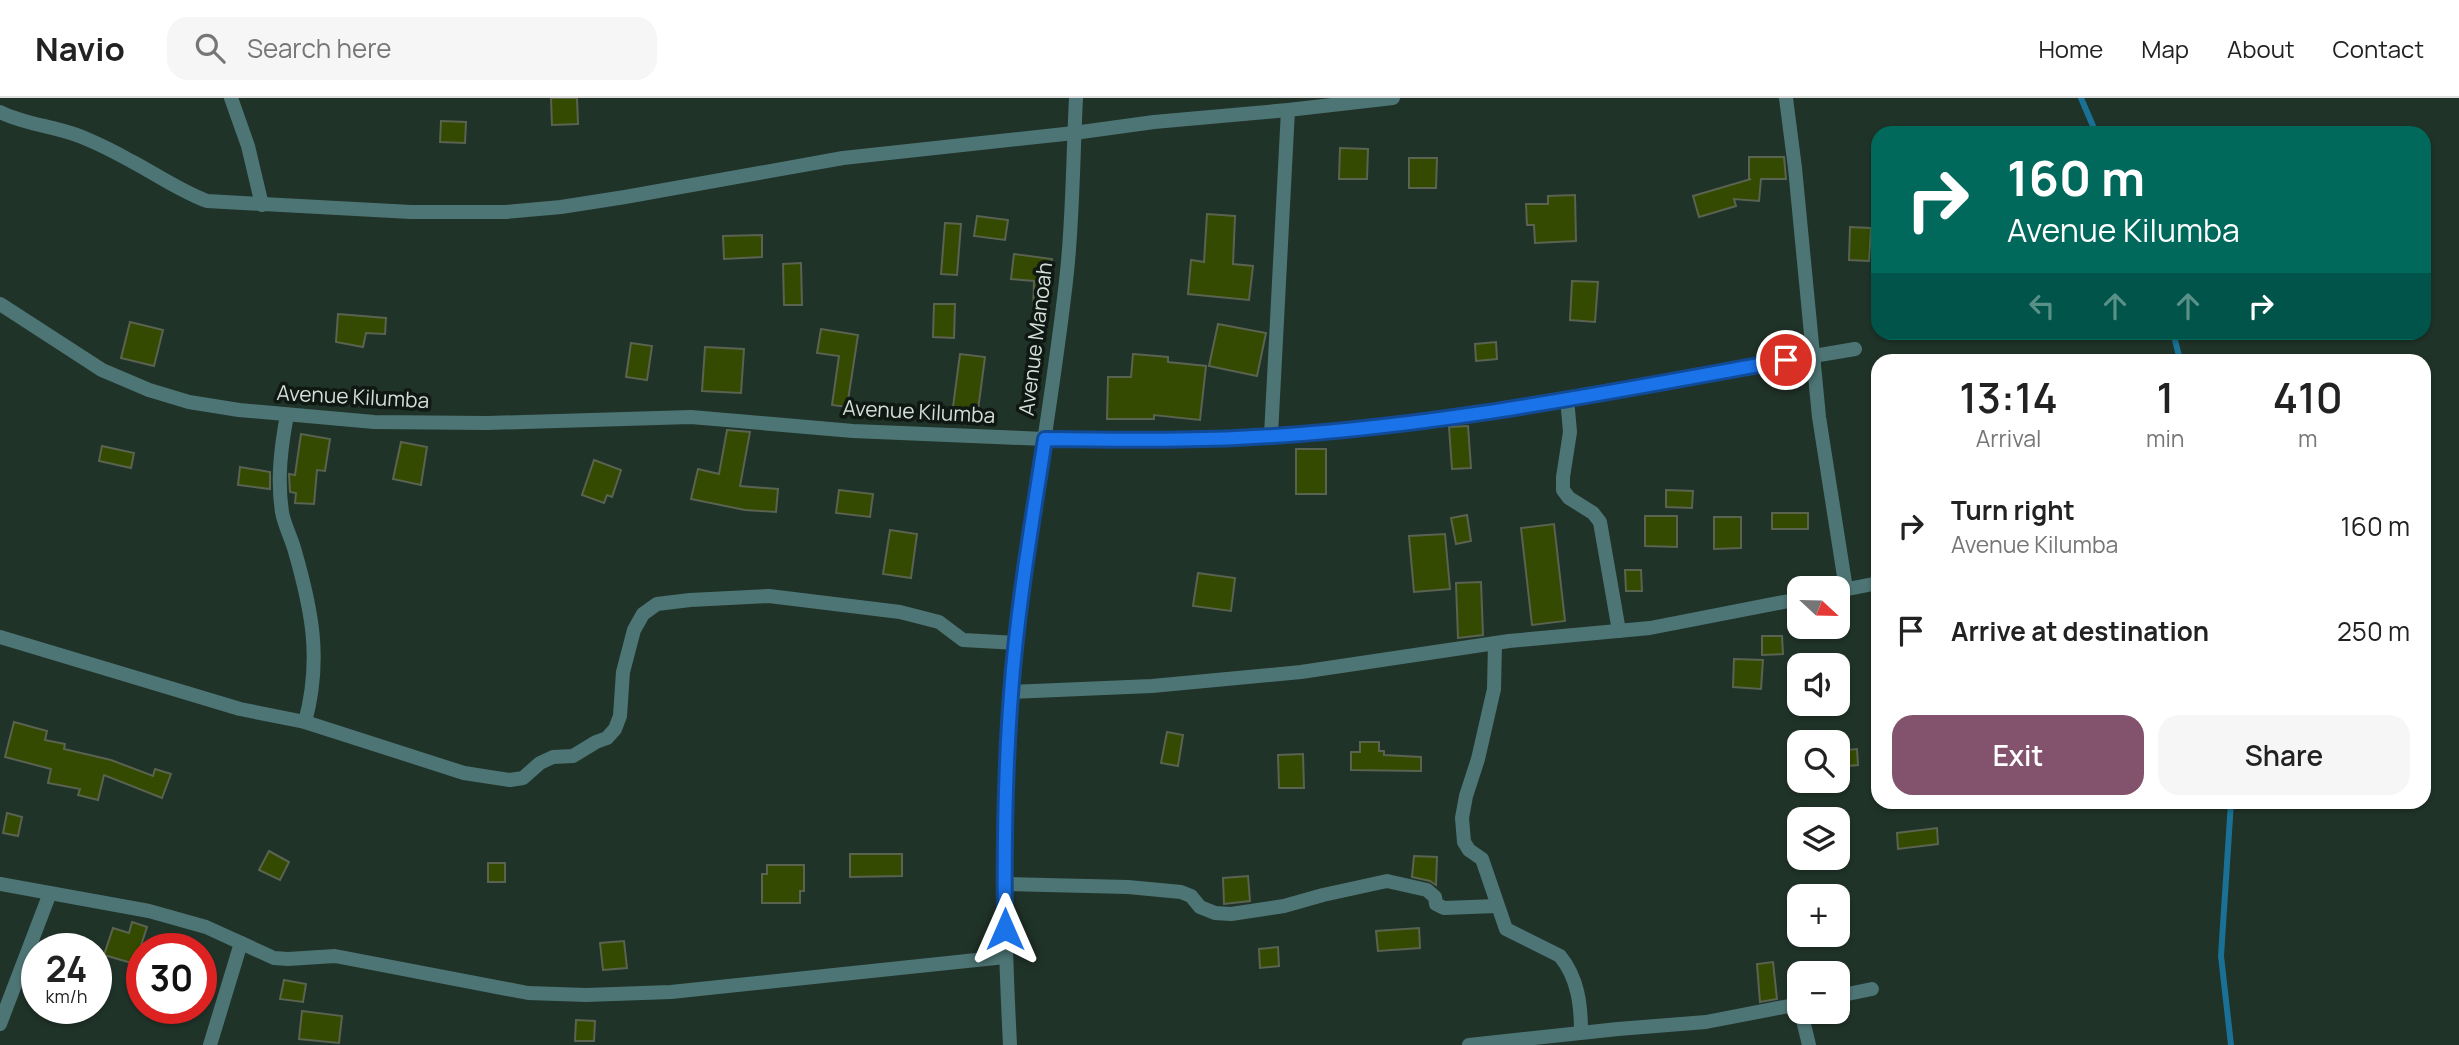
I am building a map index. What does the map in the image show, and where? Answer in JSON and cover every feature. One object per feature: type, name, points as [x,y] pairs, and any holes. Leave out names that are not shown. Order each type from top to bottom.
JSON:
[{"type":"street","points":[[230,98],[248,146],[262,205]]},
{"type":"street","name":"Avenue Manoah","points":[[1010,1045],[1005,884],[1006,776],[1011,692],[1025,568],[1067,271],[1076,98]]},
{"type":"street","points":[[0,112],[12,118],[55,127],[79,136],[207,201],[411,212],[506,212],[612,199],[831,160],[1154,122],[1393,98]]},
{"type":"street","points":[[1786,98],[1796,168],[1819,417],[1840,576]]},
{"type":"street","points":[[1271,435],[1288,110]]},
{"type":"street","name":"Avenue Kilumba","points":[[0,304],[102,370],[149,390],[189,402],[239,410],[374,422],[488,423],[691,417],[853,431],[1045,439],[1171,440],[1271,435],[1447,418],[1855,349]]},
{"type":"street","points":[[1567,398],[1570,432],[1563,490],[1569,498],[1593,513],[1600,522],[1619,631]]},
{"type":"street","points":[[287,415],[279,474],[282,508],[315,638],[315,671],[305,722]]},
{"type":"street","points":[[1850,588],[1871,584]]},
{"type":"street","points":[[0,637],[240,709],[305,722],[464,773],[496,779],[523,778],[540,763],[553,758],[573,756],[607,738],[615,729],[620,716],[623,672],[634,630],[643,614],[657,604],[769,596],[900,612],[939,622],[963,640],[1017,643]]},
{"type":"street","points":[[1011,692],[1152,686],[1287,673],[1495,643],[1619,631],[1719,616],[1787,602]]},
{"type":"street","points":[[1495,643],[1494,689],[1478,759],[1466,796],[1462,818],[1464,842],[1469,850],[1482,859],[1506,929],[1560,956],[1565,962],[1581,1003],[1581,1032]]},
{"type":"street","points":[[1005,884],[1118,887],[1181,892],[1191,896],[1200,907],[1214,913],[1231,914],[1284,906],[1387,881],[1427,890],[1435,897],[1436,904],[1444,908],[1497,906]]},
{"type":"street","points":[[0,884],[149,911],[206,927],[274,958],[335,956],[528,993],[586,995],[671,992],[1006,957]]},
{"type":"street","points":[[0,1024],[50,893]]},
{"type":"street","points":[[210,1045],[241,943]]},
{"type":"street","points":[[1850,994],[1872,989]]},
{"type":"street","points":[[1469,1045],[1581,1032],[1706,1022],[1787,1006]]},
{"type":"street","points":[[1804,1024],[1809,1045]]},
{"type":"building","points":[[551,98],[577,98],[578,124],[552,125]]},
{"type":"building","points":[[441,121],[466,122],[465,143],[440,142]]},
{"type":"building","points":[[1340,148],[1368,149],[1367,179],[1339,179]]},
{"type":"building","points":[[1749,157],[1784,157],[1786,179],[1761,179],[1759,201],[1734,199],[1736,206],[1699,217],[1693,196],[1751,179]]},
{"type":"building","points":[[1409,158],[1437,158],[1436,188],[1409,188]]},
{"type":"building","points":[[1575,195],[1576,241],[1535,243],[1534,225],[1527,225],[1526,204],[1548,204],[1548,196]]},
{"type":"building","points":[[1207,214],[1235,216],[1233,264],[1253,266],[1249,300],[1188,294],[1191,260],[1204,262]]},
{"type":"building","points":[[977,216],[1008,220],[1005,240],[974,236]]},
{"type":"building","points":[[945,223],[961,224],[957,275],[941,274]]},
{"type":"building","points":[[1850,227],[1871,228],[1869,261],[1849,260]]},
{"type":"building","points":[[762,235],[762,257],[724,259],[723,236]]},
{"type":"building","points":[[1014,254],[1052,259],[1044,316],[1033,315],[1034,281],[1011,279]]},
{"type":"building","points":[[801,263],[802,305],[784,305],[783,264]]},
{"type":"building","points":[[1572,281],[1598,282],[1595,322],[1570,320]]},
{"type":"building","points":[[934,304],[955,304],[954,338],[933,337]]},
{"type":"building","points":[[338,314],[386,318],[385,334],[366,333],[363,347],[336,342]]},
{"type":"building","points":[[130,322],[163,330],[154,366],[121,358]]},
{"type":"building","points":[[1218,324],[1266,333],[1257,376],[1209,366]]},
{"type":"building","points":[[821,329],[858,335],[847,407],[832,405],[839,356],[817,353]]},
{"type":"building","points":[[1496,342],[1497,359],[1476,361],[1475,344]]},
{"type":"building","points":[[631,343],[652,346],[647,380],[626,377]]},
{"type":"building","points":[[705,347],[744,349],[741,393],[702,391]]},
{"type":"building","points":[[960,354],[985,357],[978,410],[953,407]]},
{"type":"building","points":[[1133,354],[1168,357],[1168,362],[1206,366],[1200,420],[1154,415],[1154,419],[1107,419],[1108,377],[1131,377]]},
{"type":"building","points":[[1468,426],[1471,468],[1452,469],[1449,427]]},
{"type":"building","points":[[727,430],[750,432],[740,486],[778,489],[776,512],[745,510],[691,499],[698,469],[719,474]]},
{"type":"building","points":[[301,434],[330,439],[325,471],[317,470],[314,504],[295,503],[296,493],[290,492],[289,474],[295,475]]},
{"type":"building","points":[[401,442],[427,447],[421,485],[393,479]]},
{"type":"building","points":[[102,446],[134,453],[131,468],[99,461]]},
{"type":"building","points":[[1296,449],[1326,449],[1326,494],[1296,494]]},
{"type":"building","points":[[594,460],[621,470],[612,497],[607,495],[604,503],[582,495]]},
{"type":"building","points":[[240,467],[270,472],[270,489],[238,485]]},
{"type":"building","points":[[839,490],[873,494],[870,517],[836,513]]},
{"type":"building","points":[[1666,490],[1693,491],[1692,508],[1666,507]]},
{"type":"building","points":[[1772,513],[1808,513],[1808,529],[1772,529]]},
{"type":"building","points":[[1467,515],[1471,541],[1456,544],[1451,518]]},
{"type":"building","points":[[1645,516],[1677,516],[1677,547],[1645,546]]},
{"type":"building","points":[[1714,517],[1741,517],[1741,548],[1714,549]]},
{"type":"building","points":[[1554,524],[1565,621],[1532,625],[1521,528]]},
{"type":"building","points":[[890,530],[917,534],[911,578],[883,574]]},
{"type":"building","points":[[1445,534],[1450,589],[1414,592],[1409,536]]},
{"type":"building","points":[[1625,570],[1641,570],[1642,591],[1626,591]]},
{"type":"building","points":[[1198,573],[1235,578],[1231,611],[1193,606]]},
{"type":"building","points":[[1481,582],[1483,635],[1458,638],[1456,583]]},
{"type":"building","points":[[1762,636],[1782,636],[1783,654],[1762,655]]},
{"type":"building","points":[[1734,659],[1763,660],[1761,689],[1733,687]]},
{"type":"building","points":[[14,722],[47,731],[45,740],[65,744],[64,749],[111,760],[153,776],[155,769],[171,774],[162,798],[104,775],[98,800],[78,795],[80,789],[48,783],[51,769],[5,757]]},
{"type":"building","points":[[1167,732],[1183,735],[1178,766],[1161,763]]},
{"type":"building","points":[[1360,742],[1379,742],[1379,751],[1384,751],[1384,755],[1421,757],[1421,771],[1351,770],[1351,752],[1360,752]]},
{"type":"building","points":[[1857,749],[1858,765],[1850,766],[1850,750]]},
{"type":"building","points":[[1303,754],[1304,788],[1279,788],[1278,755]]},
{"type":"building","points":[[7,813],[22,817],[18,836],[3,833]]},
{"type":"building","points":[[1937,828],[1938,844],[1898,849],[1897,833]]},
{"type":"building","points":[[269,851],[289,862],[280,880],[259,870]]},
{"type":"building","points":[[850,854],[902,854],[902,876],[850,877]]},
{"type":"building","points":[[1414,856],[1437,857],[1436,885],[1412,877]]},
{"type":"building","points":[[488,863],[505,863],[505,882],[488,882]]},
{"type":"building","points":[[767,865],[804,865],[804,891],[800,891],[800,903],[762,903],[762,874],[767,874]]},
{"type":"building","points":[[1248,876],[1250,901],[1224,904],[1223,878]]},
{"type":"building","points":[[132,922],[147,927],[145,933],[129,933]]},
{"type":"building","points":[[113,928],[129,933],[126,933],[126,961],[112,957]]},
{"type":"building","points":[[1419,928],[1420,948],[1378,951],[1376,931]]},
{"type":"building","points":[[624,941],[627,968],[603,970],[600,943]]},
{"type":"building","points":[[1278,947],[1279,966],[1260,968],[1259,949]]},
{"type":"building","points":[[1773,962],[1777,999],[1760,1002],[1757,964]]},
{"type":"building","points":[[284,980],[306,984],[303,1002],[280,999]]},
{"type":"building","points":[[302,1011],[342,1016],[339,1043],[299,1039]]},
{"type":"building","points":[[576,1020],[595,1021],[594,1041],[575,1041]]},
{"type":"waterway","points":[[2081,98],[2093,126]]},
{"type":"waterway","points":[[2175,340],[2178,354]]},
{"type":"waterway","points":[[2231,809],[2221,956],[2231,1045]]},
{"type":"route","points":[[1005,929],[1006,776],[1011,692],[1025,568],[1045,439],[1237,438],[1320,432],[1447,418],[1786,360]]}]
